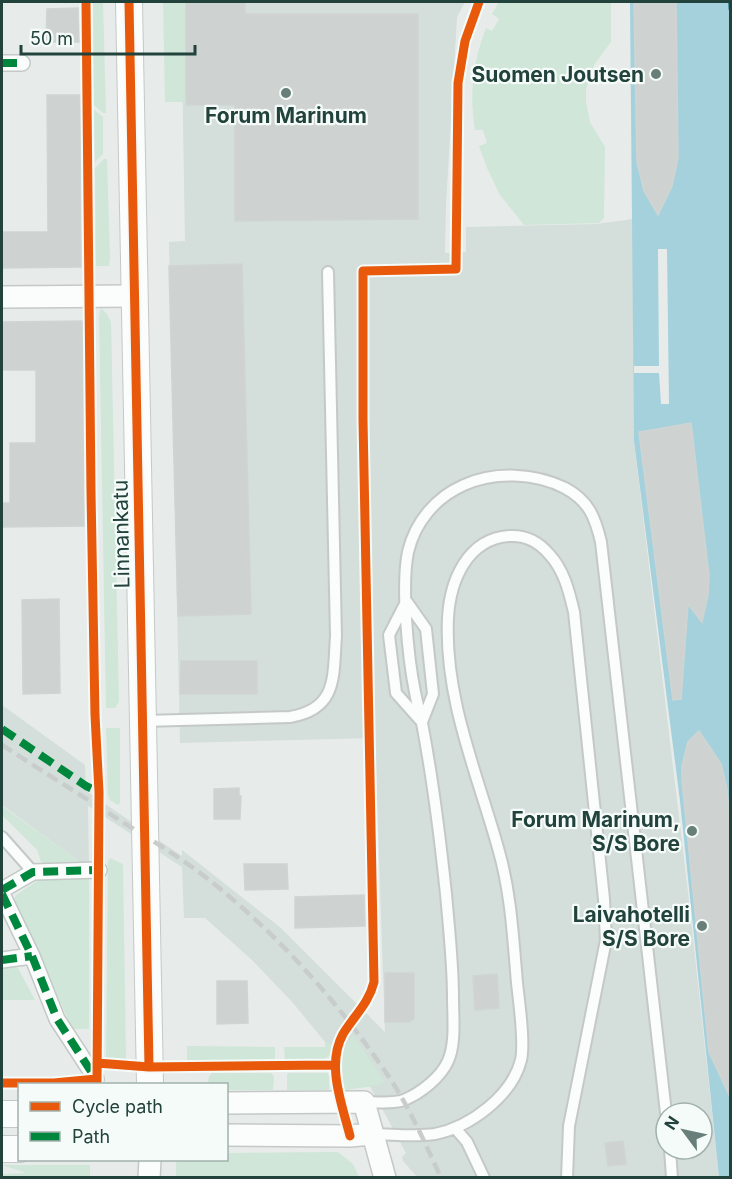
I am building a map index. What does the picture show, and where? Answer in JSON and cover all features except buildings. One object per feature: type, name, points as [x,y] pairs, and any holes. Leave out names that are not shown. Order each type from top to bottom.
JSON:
[{"type":"street","name":"Linnankatu","points":[[129,2],[150,1083]]},
{"type":"street","points":[[2,63],[22,63]]},
{"type":"street","points":[[2,297],[134,296]]},
{"type":"street","points":[[96,1079],[57,1019],[32,956],[2,892],[33,872],[99,870]]},
{"type":"street","points":[[2,960],[32,956]]},
{"type":"street","points":[[228,1103],[364,1102],[385,1178]]},
{"type":"street","points":[[2,1114],[18,1114]]},
{"type":"street","points":[[228,1135],[371,1134]]},
{"type":"street","points":[[2,1149],[18,1149]]},
{"type":"street","points":[[149,1178],[150,1161]]},
{"type":"lane","points":[[142,721],[290,717],[305,714],[318,707],[331,689],[336,636],[328,272]]},
{"type":"lane","points":[[364,1102],[403,1101],[424,1087],[440,1073],[448,1060],[453,1041],[453,971],[440,829],[422,722],[414,691],[406,602],[405,575],[408,551],[425,515],[450,491],[471,481],[523,476],[550,481],[573,493],[587,506],[596,520],[601,542],[665,1101]]},
{"type":"lane","points":[[371,1134],[422,1135],[456,1128],[495,1102],[510,1082],[521,1060],[521,1027],[509,896],[499,850],[472,764],[458,708],[448,652],[448,618],[450,594],[463,563],[474,550],[498,537],[526,537],[549,553],[559,567],[568,588],[574,612],[604,899],[606,940],[569,1126],[567,1178]]},
{"type":"lane","points":[[406,602],[426,629],[433,694],[422,722]]},
{"type":"lane","points":[[406,602],[389,635],[396,693],[422,722]]},
{"type":"lane","points":[[2,837],[33,872]]},
{"type":"lane","points":[[456,1128],[472,1149],[484,1178]]},
{"type":"lane","points":[[671,1161],[672,1178]]},
{"type":"shaded area","points":[[181,2],[465,2],[457,17],[445,253],[466,252],[466,227],[596,224],[633,219],[634,441],[711,1101],[654,1101],[654,1161],[714,1161],[714,1131],[719,1177],[417,1177],[403,1161],[402,1157],[406,1153],[371,1088],[345,1050],[325,1042],[293,1003],[252,960],[205,918],[184,918],[182,867],[88,806],[89,866],[85,866],[2,805],[2,705],[85,765],[86,791],[182,856],[182,850],[281,928],[385,1032],[375,738],[180,743],[169,242],[185,241]]},
{"type":"green space","points":[[93,2],[103,2],[106,113],[94,105]]},
{"type":"green space","points":[[163,2],[229,2],[229,14],[186,14],[186,102],[165,102]]},
{"type":"green space","points":[[499,2],[611,2],[611,42],[594,65],[586,89],[590,122],[605,147],[604,218],[599,223],[524,225],[500,195],[487,168],[479,146],[487,143],[483,130],[475,130],[472,91],[475,66],[482,41],[486,28],[492,31],[499,19],[492,14]]},
{"type":"green space","points":[[94,110],[103,117],[103,154],[95,162]]},
{"type":"green space","points":[[107,159],[110,257],[109,266],[96,266],[95,168]]},
{"type":"green space","points":[[101,308],[111,322],[119,702],[115,708],[106,708],[99,315]]},
{"type":"green space","points":[[106,728],[120,728],[120,803],[118,805],[110,800],[108,795]]},
{"type":"green space","points":[[2,806],[85,866],[41,862],[37,850],[2,815]]},
{"type":"green space","points":[[110,858],[123,864],[126,1061],[114,1061],[106,1057],[108,861]]},
{"type":"green space","points":[[89,872],[89,1029],[74,1029],[14,899],[16,895],[43,877]]},
{"type":"green space","points":[[13,965],[18,968],[35,1000],[2,1000],[2,967]]},
{"type":"green space","points":[[354,1036],[384,1083],[344,1090],[343,1054],[345,1047]]},
{"type":"green space","points":[[325,1042],[334,1045],[331,1055],[323,1060],[285,1061],[284,1047],[325,1047]]},
{"type":"green space","points":[[187,1046],[275,1047],[275,1061],[187,1061]]},
{"type":"green space","points":[[212,1073],[271,1073],[274,1076],[273,1090],[228,1090],[228,1083],[208,1083]]},
{"type":"green space","points":[[327,1073],[329,1090],[287,1090],[287,1074]]},
{"type":"green space","points":[[338,1152],[353,1164],[359,1177],[176,1177],[176,1162],[178,1161],[228,1161],[228,1153]]},
{"type":"green space","points":[[2,1165],[90,1165],[90,1177],[2,1177],[2,1174],[26,1173]]},
{"type":"water","points":[[630,2],[730,2],[730,1177],[719,1177],[714,1129],[714,1101],[711,1101],[680,801],[634,441]]},
{"type":"pier","points":[[658,249],[667,249],[669,404],[661,404],[659,373],[634,373],[634,366],[659,366]]},
{"type":"ferry route","points":[[729,2],[730,23]]},
{"type":"railway","points":[[2,745],[188,864],[260,923],[330,998],[372,1052],[412,1116],[441,1178]]},
{"type":"marked path","points":[[2,63],[22,63]]},
{"type":"marked path","points":[[2,729],[86,786],[99,792]]},
{"type":"marked path","points":[[2,890],[33,872],[99,870]]},
{"type":"marked path","points":[[2,894],[32,956],[57,1019],[96,1079]]},
{"type":"marked path","points":[[2,960],[32,956]]},
{"type":"cycle path","points":[[86,2],[91,492],[95,715],[99,792],[97,1083]]},
{"type":"cycle path","points":[[129,2],[149,1067]]},
{"type":"cycle path","points":[[350,1136],[337,1085],[338,1046],[343,1034],[365,1003],[374,982],[363,420],[363,271],[456,269],[458,83],[465,41],[479,2]]},
{"type":"cycle path","points":[[97,1063],[149,1067],[335,1065]]},
{"type":"cycle path","points":[[2,1083],[54,1083],[96,1079]]},
{"type":"place","name":"Suomen Joutsen","points":[[656,74]]},
{"type":"place","name":"Forum Marinum","points":[[286,93]]},
{"type":"place","name":"Forum Marinum, S/S Bore","points":[[692,831]]},
{"type":"place","name":"Laivahotelli S/S Bore","points":[[702,926]]}]
